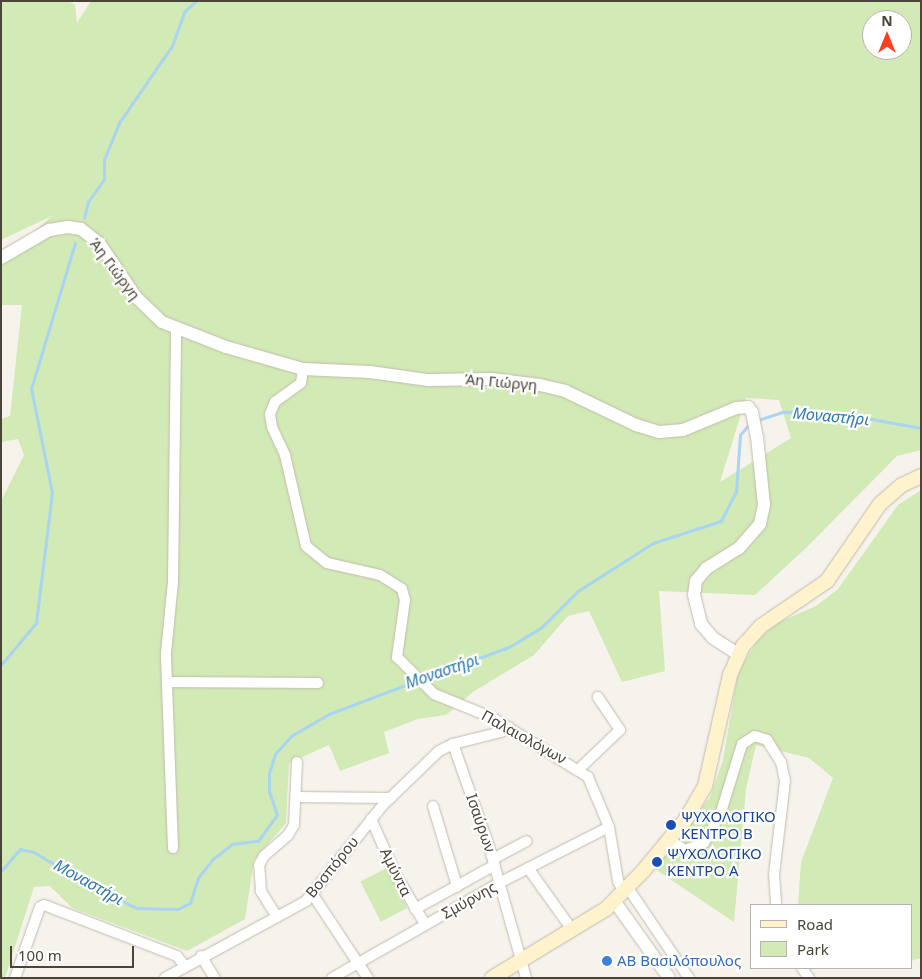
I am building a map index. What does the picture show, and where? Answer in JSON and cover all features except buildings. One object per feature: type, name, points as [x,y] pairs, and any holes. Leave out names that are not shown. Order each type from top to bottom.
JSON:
[{"type":"main road","points":[[492,978],[573,931],[622,894],[669,840],[691,811],[707,780],[728,684],[738,654],[761,626],[827,581],[880,504],[902,485],[921,476]]},
{"type":"street","name":"Άη Γιώργη","points":[[1,258],[49,230],[68,227],[81,230],[99,243],[142,306],[176,329],[226,347],[303,369],[370,372],[428,380],[492,379],[540,385],[566,391],[636,425],[660,432],[693,427],[736,408],[748,407],[752,412],[757,437],[764,505],[760,524],[739,548],[706,569],[696,581],[694,595],[701,624],[713,638],[738,654]]},
{"type":"street","points":[[173,848],[166,649],[173,582],[176,329]]},
{"type":"street","name":"Παλαιολόγων","points":[[303,369],[301,383],[275,402],[270,414],[272,427],[285,455],[306,546],[315,556],[332,565],[380,575],[397,583],[405,595],[396,653],[400,661],[440,698],[483,713],[509,727],[579,769],[592,782],[609,827],[622,894],[689,978]]},
{"type":"street","points":[[168,682],[318,683]]},
{"type":"street","points":[[579,769],[620,730],[598,697]]},
{"type":"street","points":[[452,744],[501,732],[509,727]]},
{"type":"street","points":[[669,840],[685,850],[704,843],[721,812],[742,744],[755,736],[768,740],[781,762],[785,781],[774,874],[776,904]]},
{"type":"street","name":"Βοσπόρου","points":[[165,978],[184,965],[277,917],[313,895],[371,819],[439,752],[452,744]]},
{"type":"street","name":"Ισαύρων","points":[[452,744],[494,862],[523,961],[526,978]]},
{"type":"street","points":[[277,917],[260,891],[259,865],[264,856],[292,831],[297,762]]},
{"type":"street","points":[[296,796],[391,798]]},
{"type":"street","points":[[433,806],[457,886]]},
{"type":"street","name":"Αμύντα","points":[[371,819],[415,909],[425,924]]},
{"type":"street","name":"Σμύρνης","points":[[332,978],[499,883],[609,827]]},
{"type":"street","points":[[415,909],[457,886],[527,841]]},
{"type":"street","points":[[528,868],[573,931]]},
{"type":"street","points":[[622,894],[668,978]]},
{"type":"street","points":[[313,895],[367,978]]},
{"type":"street","points":[[15,978],[40,907],[44,905],[177,956],[184,965]]},
{"type":"street","points":[[201,956],[215,978]]},
{"type":"green space","points":[[1,1],[68,1],[75,5],[77,23],[91,1],[921,1],[921,450],[897,456],[807,547],[755,595],[659,591],[665,671],[622,682],[589,611],[568,616],[534,655],[473,692],[446,715],[418,719],[384,732],[389,753],[340,771],[329,745],[289,763],[286,823],[254,860],[245,919],[187,951],[72,908],[50,886],[34,887],[5,978],[1,978],[1,501],[24,455],[18,439],[1,442],[1,419],[10,416],[22,305],[1,305],[1,260],[52,216],[1,240]],"holes":[[[746,398],[779,400],[791,438],[720,482]]]},
{"type":"green space","points":[[921,490],[921,958],[912,961],[912,904],[798,904],[801,862],[833,778],[809,758],[756,745],[746,789],[734,922],[655,869],[710,797],[723,760],[738,672],[757,641],[777,623],[816,606],[838,589],[898,505]]},
{"type":"green space","points":[[387,868],[407,908],[381,922],[360,882]]},
{"type":"waterway","points":[[84,218],[88,202],[104,179],[104,160],[119,123],[172,46],[185,11],[196,1]]},
{"type":"waterway","points":[[1,665],[36,623],[52,493],[31,389],[75,243]]},
{"type":"waterway","name":"Μοναστήρι","points":[[758,420],[782,412],[809,411],[855,416],[921,428]]},
{"type":"waterway","name":"Μοναστήρι","points":[[424,678],[509,647],[541,628],[578,591],[653,543],[721,521],[736,492],[740,435],[750,423]]},
{"type":"waterway","name":"Μοναστήρι","points":[[1,871],[20,849],[34,852],[98,890],[137,908],[178,909],[190,903],[198,878],[213,859],[232,844],[258,841],[277,815],[269,792],[269,773],[275,754],[291,736],[329,714],[416,681]]},
{"type":"place","name":"ΨΥΧΟΛΟΓΙΚΟ ΚΕΝΤΡΟ B","points":[[671,825]]},
{"type":"place","name":"ΨΥΧΟΛΟΓΙΚΟ ΚΕΝΤΡΟ A","points":[[657,862]]},
{"type":"place","name":"ΑΒ Βασιλόπουλος","points":[[607,961]]}]
